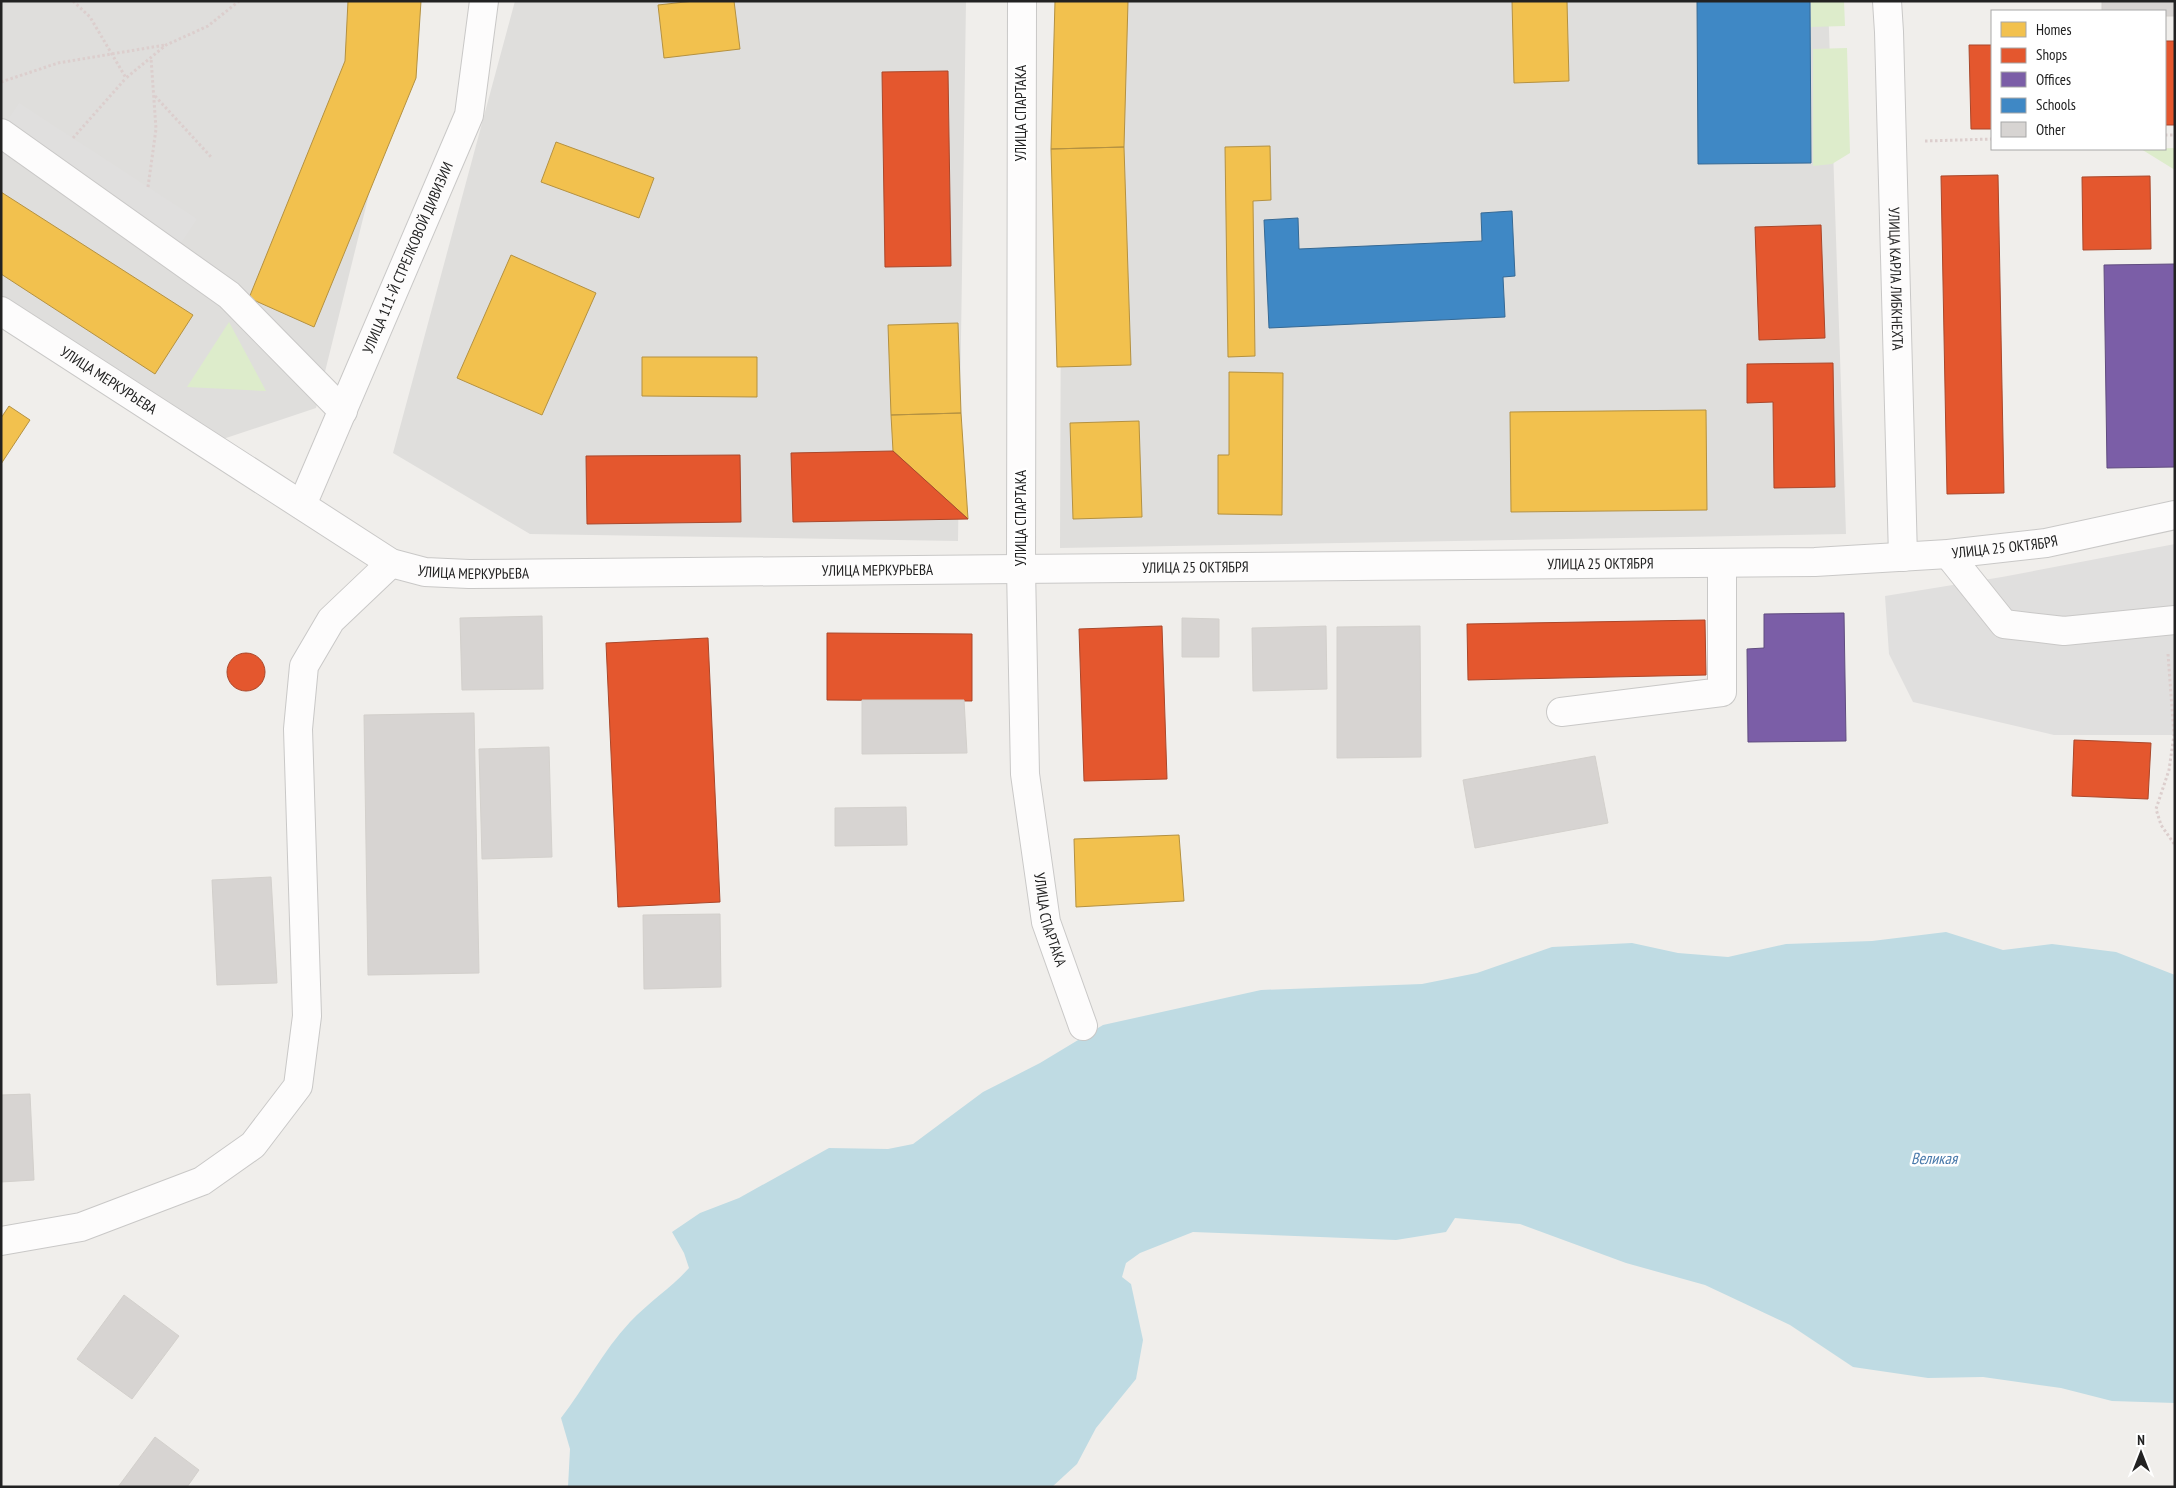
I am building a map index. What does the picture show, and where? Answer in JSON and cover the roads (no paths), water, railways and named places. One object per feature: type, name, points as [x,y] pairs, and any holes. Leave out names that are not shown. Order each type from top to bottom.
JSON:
[{"type":"street","name":"УЛИЦА 111-Й СТРЕЛКОВОЙ ДИВИЗИИ","points":[[302,505],[469,115],[484,1]]},
{"type":"street","name":"УЛИЦА СПАРТАКА","points":[[1022,1],[1021,568],[1025,774],[1046,922],[1084,1026]]},
{"type":"street","name":"УЛИЦА КАРЛА ЛИБКНЕХТА","points":[[1887,1],[1903,557]]},
{"type":"street","points":[[1,133],[229,295],[343,411]]},
{"type":"street","name":"УЛИЦА МЕРКУРЬЕВА","points":[[1,311],[391,563],[425,572],[469,574],[1021,568]]},
{"type":"street","name":"УЛИЦА 25 ОКТЯБРЯ","points":[[1021,568],[1815,562],[1948,554],[2046,543],[2175,515]]},
{"type":"street","points":[[1948,554],[2004,624],[2064,630],[2170,620]]},
{"type":"street","points":[[1,1241],[81,1227],[202,1181],[253,1145],[298,1086],[307,1016],[298,728],[304,666],[331,620],[391,563]]},
{"type":"street","points":[[1561,712],[1722,692],[1722,563]]},
{"type":"water","name":"Великая","points":[[1946,932],[2003,950],[2052,944],[2116,952],[2175,975],[2175,1403],[2112,1401],[2061,1388],[1983,1377],[1928,1378],[1853,1367],[1790,1325],[1705,1285],[1626,1263],[1520,1224],[1455,1218],[1446,1232],[1396,1240],[1193,1232],[1140,1253],[1126,1263],[1122,1277],[1131,1284],[1143,1340],[1136,1379],[1096,1428],[1077,1464],[1052,1487],[568,1487],[570,1449],[561,1418],[620,1333],[689,1268],[684,1253],[672,1232],[700,1213],[739,1198],[829,1148],[888,1149],[913,1144],[983,1092],[1040,1063],[1103,1025],[1261,990],[1422,984],[1477,973],[1552,947],[1632,943],[1678,953],[1728,957],[1786,944],[1872,941]]}]
